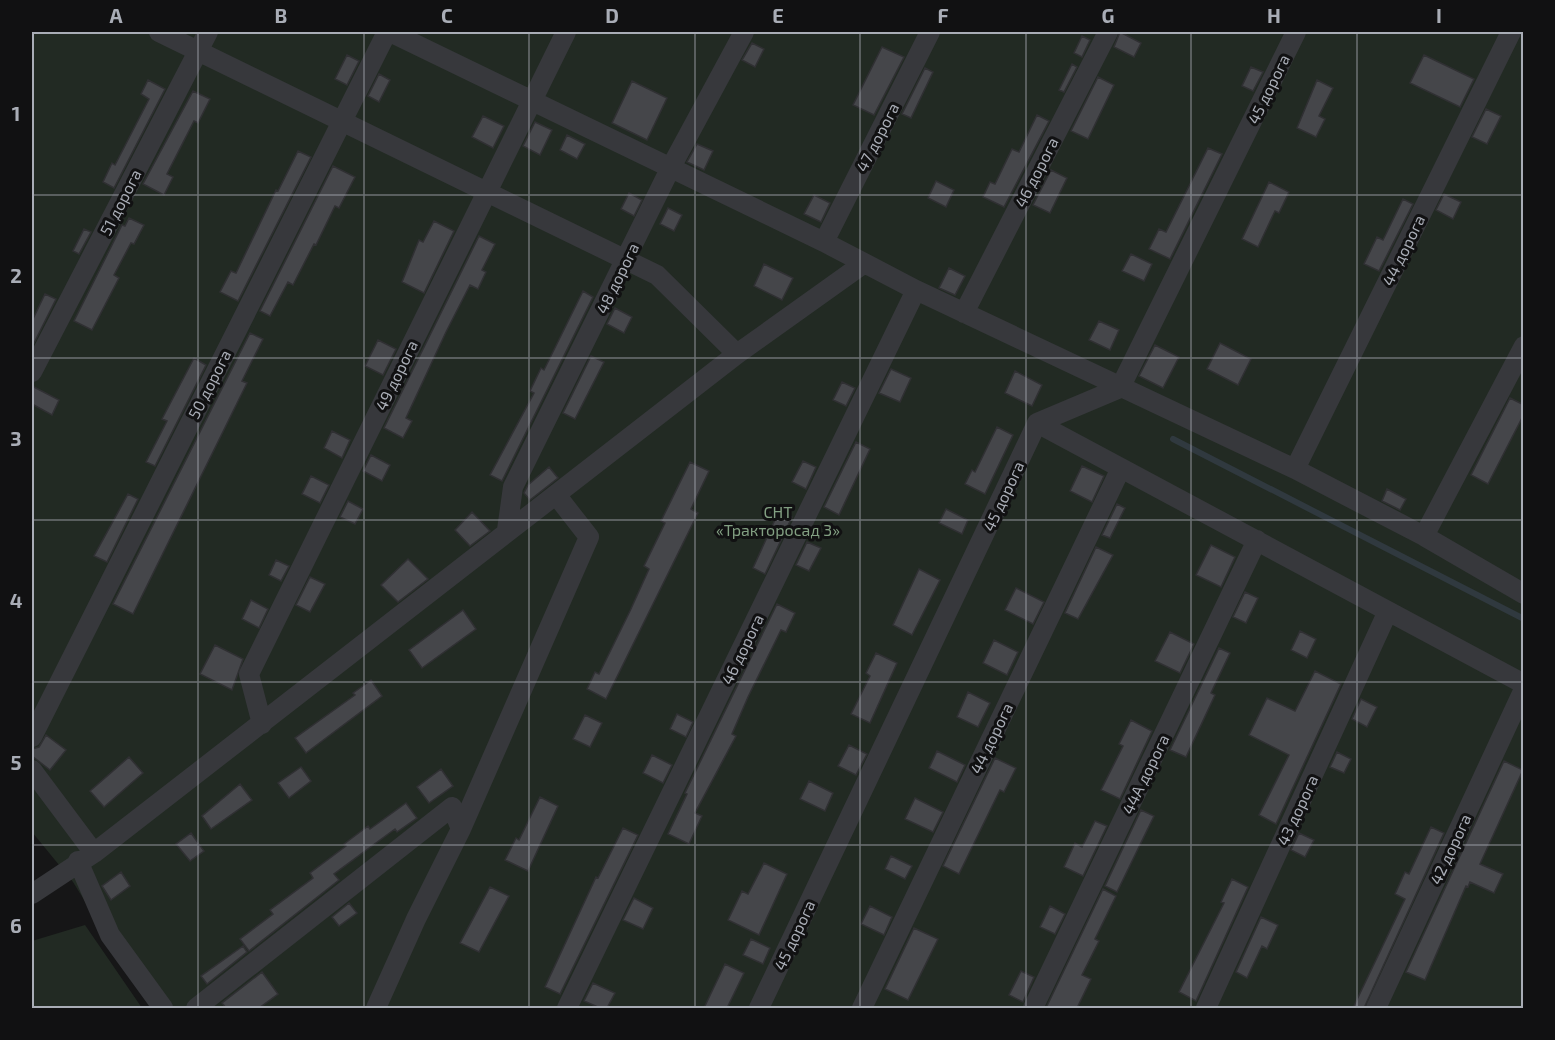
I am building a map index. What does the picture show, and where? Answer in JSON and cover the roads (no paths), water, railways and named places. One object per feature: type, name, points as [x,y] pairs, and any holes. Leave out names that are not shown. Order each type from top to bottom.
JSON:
[{"type":"street","points":[[159,32],[657,275],[737,354]]},
{"type":"street","name":"51 дорога","points":[[32,372],[208,32]]},
{"type":"street","points":[[389,32],[824,242],[862,264],[1295,469],[1424,536],[1524,594]]},
{"type":"street","name":"50 дорога","points":[[32,738],[340,120],[389,32]]},
{"type":"street","name":"49 дорога","points":[[262,724],[249,674],[566,32]]},
{"type":"street","name":"48 дорога","points":[[507,530],[513,487],[670,169],[744,32]]},
{"type":"street","name":"47 дорога","points":[[824,242],[930,32]]},
{"type":"street","name":"46 дорога","points":[[964,313],[1108,32]]},
{"type":"street","name":"45 дорога","points":[[1120,388],[1296,32]]},
{"type":"street","name":"44 дорога","points":[[1295,469],[1511,32]]},
{"type":"street","points":[[32,894],[86,857],[262,724],[507,530],[557,496],[737,354],[862,264]]},
{"type":"street","name":"46 дорога","points":[[567,1008],[916,290]]},
{"type":"street","points":[[1424,536],[1524,346]]},
{"type":"street","points":[[1037,423],[1120,388]]},
{"type":"street","points":[[1037,423],[1524,684]]},
{"type":"street","name":"45 дорога","points":[[759,1008],[1037,423]]},
{"type":"street","name":"44 дорога","points":[[862,1008],[1121,468]]},
{"type":"street","points":[[376,1008],[416,919],[461,829],[589,537],[557,496]]},
{"type":"street","name":"44А дорога","points":[[1033,1008],[1257,540]]},
{"type":"street","name":"43 дорога","points":[[1206,1008],[1388,611]]},
{"type":"street","name":"42 дорога","points":[[1376,1008],[1524,689]]},
{"type":"street","points":[[32,770],[86,857],[110,935],[163,1008]]},
{"type":"street","points":[[196,1008],[452,807],[461,829]]},
{"type":"waterway","points":[[1173,439],[1524,619]]},
{"type":"park label","name":"СНТ «Тракторосад 3»","points":[[778,520]]}]
